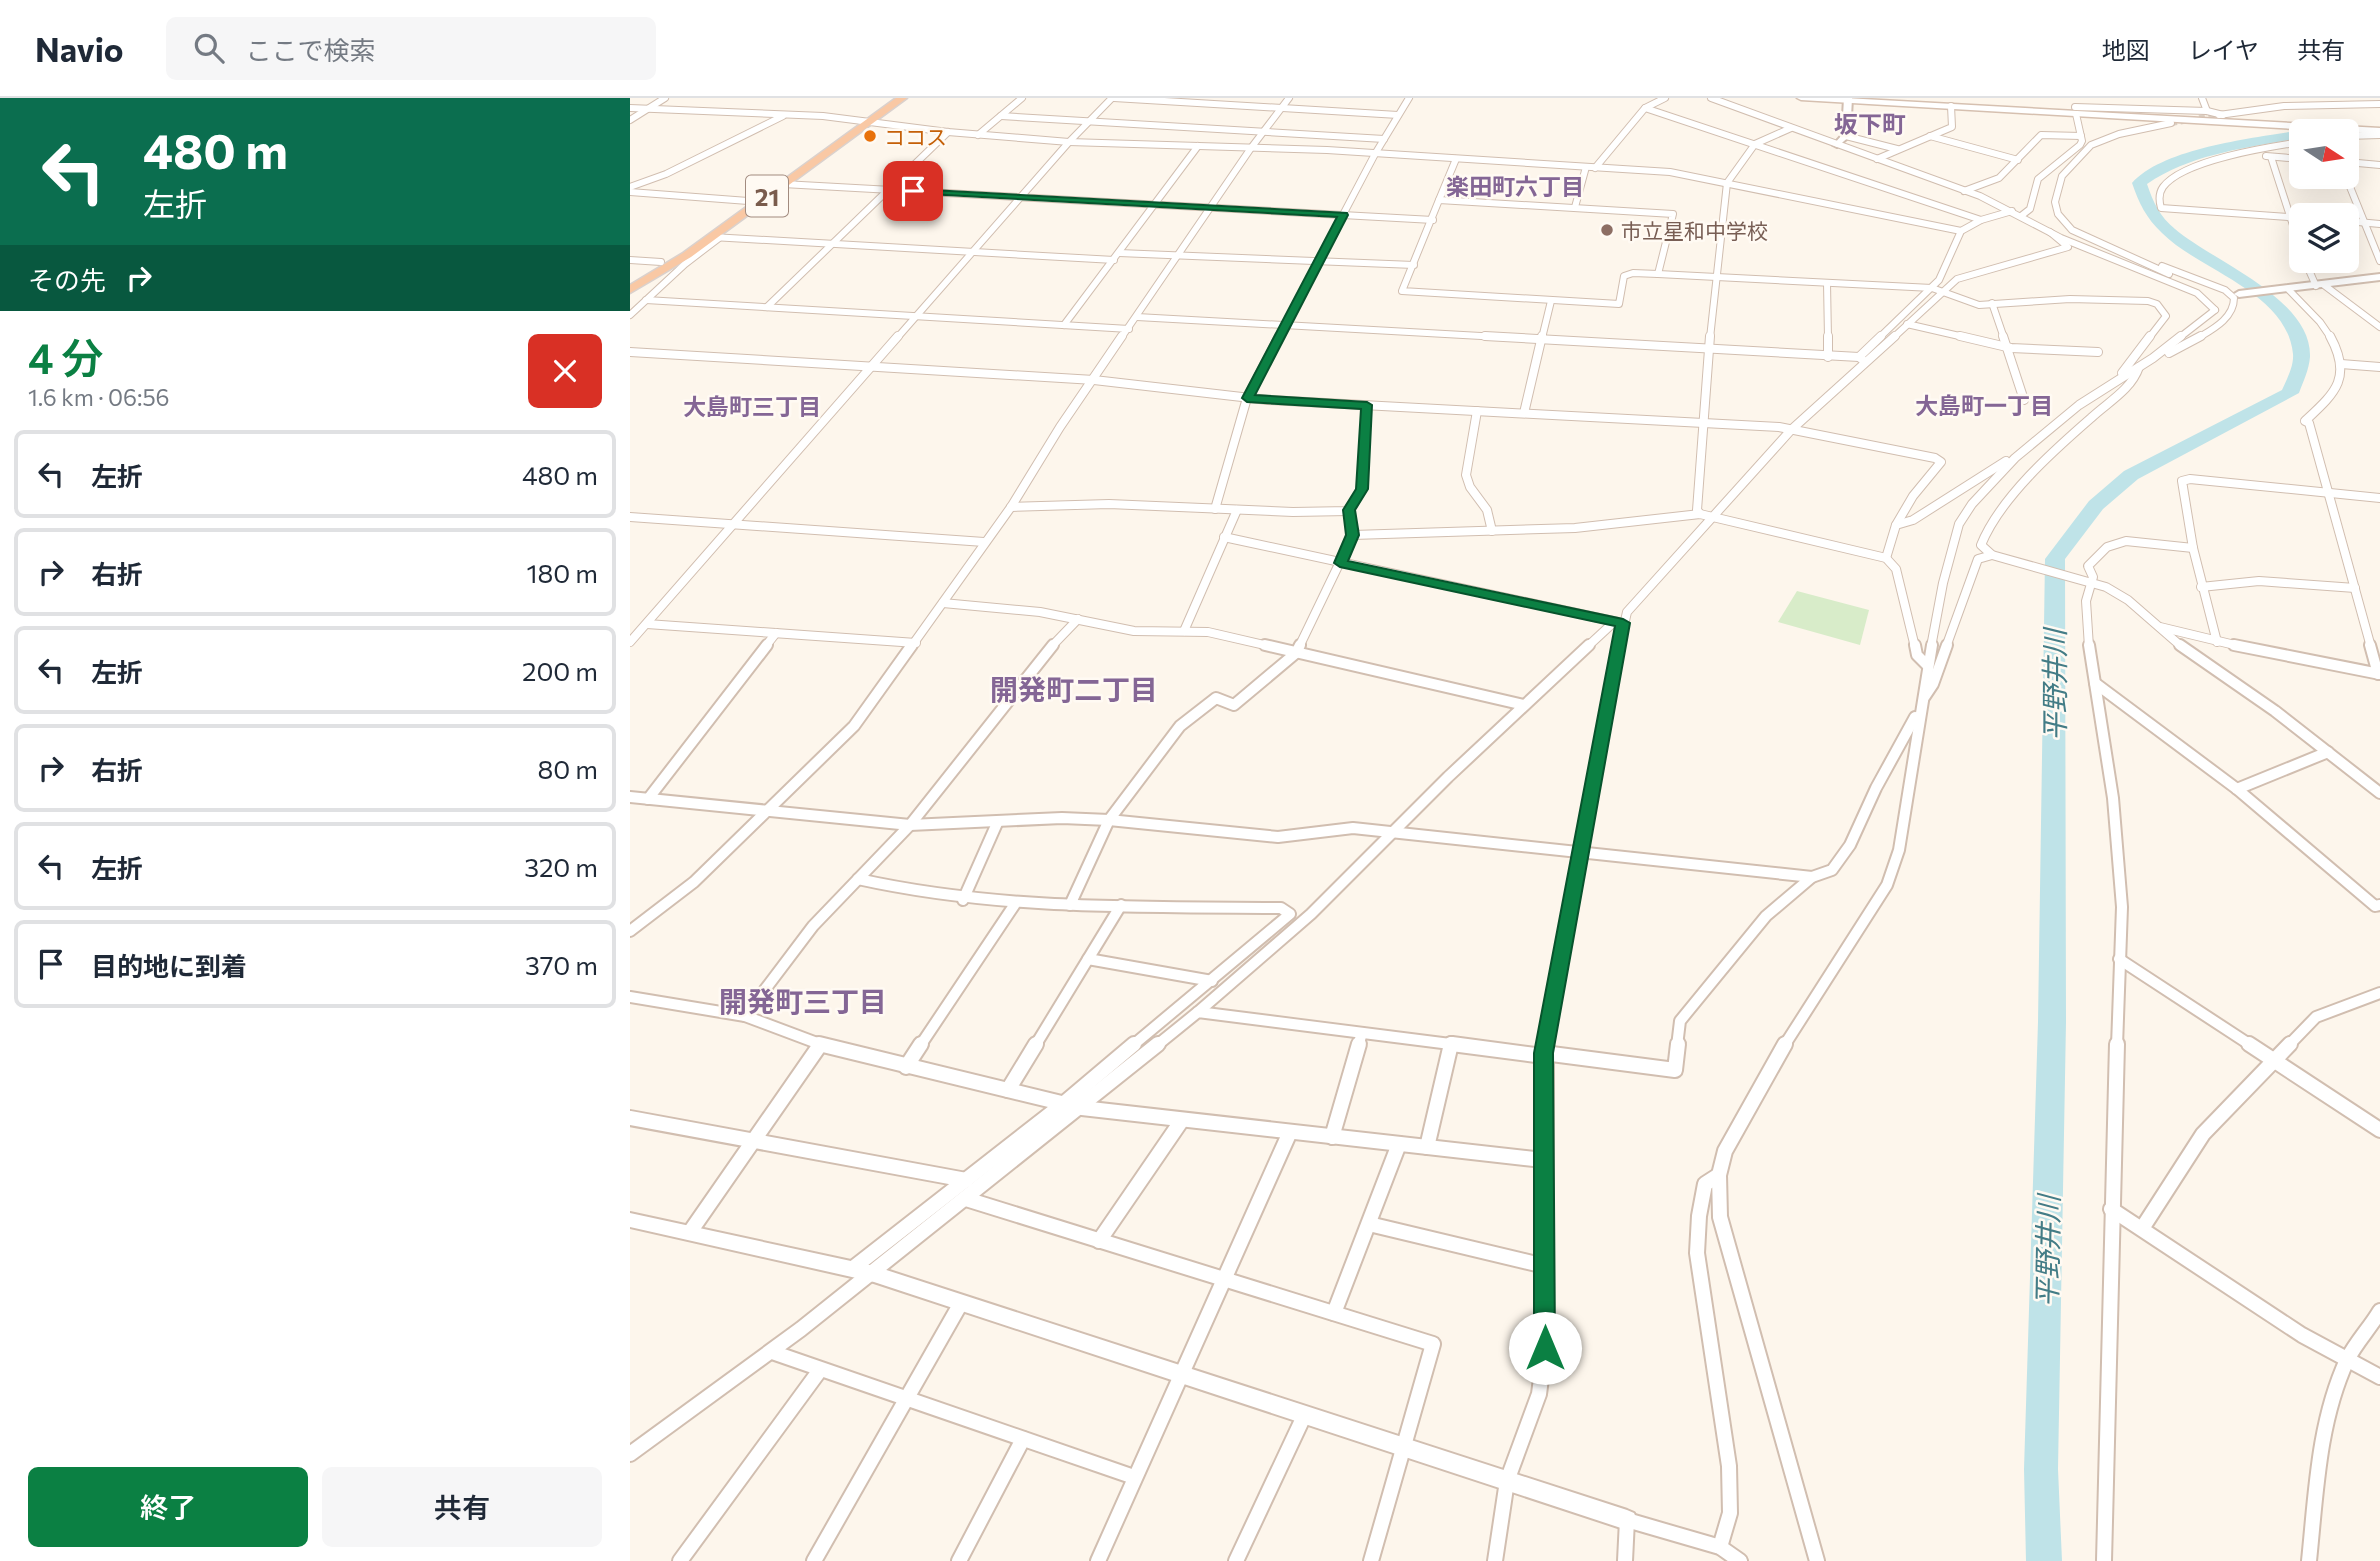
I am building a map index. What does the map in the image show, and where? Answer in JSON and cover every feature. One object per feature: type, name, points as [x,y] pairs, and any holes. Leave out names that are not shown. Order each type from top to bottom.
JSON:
[{"type":"highway","name":"21","points":[[630,290],[715,237],[865,121],[890,98]]},
{"type":"highway","name":"21","points":[[630,282],[902,98]]},
{"type":"main road","points":[[1801,98],[1950,103]]},
{"type":"main road","points":[[1865,98],[2380,132]]},
{"type":"street","points":[[630,120],[665,98]]},
{"type":"street","points":[[978,135],[1022,98]]},
{"type":"street","points":[[630,642],[1020,197],[1113,98],[1398,115]]},
{"type":"street","points":[[630,931],[694,882],[854,726],[1011,507],[1060,427],[1251,148],[1289,98]]},
{"type":"street","points":[[1214,509],[1247,398],[1375,154],[1409,98]]},
{"type":"street","points":[[1595,167],[1651,103],[1665,98]]},
{"type":"street","points":[[1711,98],[2012,211],[2050,232],[2197,293],[2215,310]]},
{"type":"street","points":[[2021,216],[2030,210],[2034,200],[2034,184],[2080,145],[2081,135],[2074,98]]},
{"type":"street","points":[[2202,98],[2207,111]]},
{"type":"street","points":[[2277,98],[2284,106]]},
{"type":"street","points":[[1837,145],[1846,136],[1848,99]]},
{"type":"street","points":[[1877,159],[1952,127],[1950,103]]},
{"type":"street","points":[[2076,110],[2207,111],[2221,115],[2284,106],[2380,104]]},
{"type":"street","points":[[630,108],[785,114],[1069,142],[1375,154],[1678,173],[1962,231]]},
{"type":"street","points":[[1646,108],[1981,220]]},
{"type":"street","points":[[630,190],[785,114]]},
{"type":"street","points":[[1001,116],[1384,139]]},
{"type":"street","points":[[2171,124],[2103,139],[2080,156],[2056,188],[2057,215],[2064,224],[2080,235],[2209,295],[2215,310]]},
{"type":"street","points":[[1700,514],[1697,510],[1715,277],[1727,183],[1755,144],[1791,128]]},
{"type":"street","points":[[767,307],[948,132]]},
{"type":"street","points":[[2359,135],[2380,132]]},
{"type":"street","points":[[1964,191],[1999,178],[2046,134],[2081,135]]},
{"type":"street","points":[[1846,136],[1897,149]]},
{"type":"street","points":[[1930,136],[2018,160]]},
{"type":"street","points":[[2289,144],[2240,153],[2178,175],[2162,188],[2159,199],[2161,208],[2289,217]]},
{"type":"street","points":[[1064,325],[1198,146]]},
{"type":"street","points":[[2240,153],[2289,158]]},
{"type":"street","points":[[2271,157],[2289,211]]},
{"type":"street","points":[[1456,159],[1402,292],[1619,304],[1624,276],[1633,273],[1932,288],[1946,291],[1968,303],[2070,299],[2148,301],[2157,304],[2166,316],[2121,375]]},
{"type":"street","points":[[2359,163],[2380,164]]},
{"type":"street","points":[[1575,207],[1586,167]]},
{"type":"street","points":[[783,184],[1433,220]]},
{"type":"street","points":[[2351,189],[2380,261]]},
{"type":"street","points":[[630,190],[748,201]]},
{"type":"street","points":[[1439,200],[1673,214],[1658,275]]},
{"type":"street","points":[[630,1454],[772,1352],[874,1274],[1082,1108],[1311,914],[1394,834],[1448,776],[1618,622],[1682,555],[1792,429],[1939,280],[1962,231],[1981,220],[2012,211]]},
{"type":"street","points":[[2359,223],[2380,224]]},
{"type":"street","points":[[2050,232],[2156,264],[2236,294],[2380,277]]},
{"type":"street","points":[[1137,317],[1862,359],[1946,291],[1956,279],[2068,247],[2050,232]]},
{"type":"street","points":[[630,314],[715,237],[1114,260]]},
{"type":"street","points":[[1119,253],[1414,265]]},
{"type":"street","points":[[630,260],[661,262]]},
{"type":"street","points":[[2309,273],[2312,282],[2380,327]]},
{"type":"street","points":[[1827,283],[1828,356]]},
{"type":"street","points":[[2158,626],[2217,642],[2379,674],[2309,423],[2305,421],[2335,391],[2341,364],[2330,335],[2287,290]]},
{"type":"street","points":[[2153,358],[2173,351],[2219,325],[2236,309],[2236,294]]},
{"type":"street","points":[[646,300],[1129,328]]},
{"type":"street","points":[[1524,413],[1551,301]]},
{"type":"street","points":[[1992,303],[2024,400]]},
{"type":"street","points":[[1817,1561],[1720,1217],[1719,1175],[1725,1151],[1797,1021],[1887,885],[1899,850],[1943,583],[1959,524],[1980,494],[2015,458],[2079,405],[2121,375],[2153,358],[2215,310]]},
{"type":"street","points":[[1907,324],[2006,346],[2098,352]]},
{"type":"street","points":[[630,352],[1094,380],[1247,398],[1792,429],[1941,462],[1913,496],[1896,525],[1886,558]]},
{"type":"street","points":[[2341,364],[2380,368]]},
{"type":"street","points":[[2139,367],[2138,374],[2116,397],[2087,420],[2008,500],[1983,536],[1982,545],[1992,555],[2106,587],[2128,600],[2195,657],[2276,711],[2380,792]]},
{"type":"street","points":[[1070,905],[1109,820],[1181,726],[1216,698],[1234,705],[1296,653],[1353,535],[1349,510],[1362,489],[1367,405]]},
{"type":"street","points":[[1477,411],[1465,467],[1470,487],[1487,510],[1492,531]]},
{"type":"street","points":[[1896,525],[1913,520],[2015,458]]},
{"type":"street","points":[[2217,642],[2201,586],[2182,481],[2190,479],[2380,498]]},
{"type":"street","points":[[1011,507],[1124,503],[1237,510],[1349,510]]},
{"type":"street","points":[[1184,631],[1208,584],[1224,537],[1237,510]]},
{"type":"street","points":[[1353,535],[1575,528],[1700,514],[1714,517],[1886,558],[1896,569],[1917,655],[1928,666]]},
{"type":"street","points":[[630,517],[984,542]]},
{"type":"street","points":[[1224,537],[1618,622]]},
{"type":"street","points":[[2085,581],[2093,577],[2088,566],[2107,547],[2126,541],[2193,548]]},
{"type":"street","points":[[1198,1012],[1675,1070],[1680,1021],[1766,916],[1812,877],[1832,870],[1850,845],[1876,788],[1933,684],[1978,559],[1992,555]]},
{"type":"street","points":[[2085,581],[2095,683],[2113,798],[2122,907],[2104,1561]]},
{"type":"street","points":[[2201,586],[2259,582],[2355,588]]},
{"type":"street","points":[[943,603],[1040,612],[1134,631],[1208,632],[1524,705]]},
{"type":"street","points":[[745,1016],[813,926],[911,825],[1007,699],[1078,619]]},
{"type":"street","points":[[1495,1561],[1507,1481],[1539,1394],[1545,1348],[1543,1055],[1582,853],[1618,622]]},
{"type":"street","points":[[647,624],[916,643]]},
{"type":"street","points":[[648,799],[776,633]]},
{"type":"street","points":[[2095,683],[2237,789],[2341,880],[2375,906],[2380,905]]},
{"type":"street","points":[[2237,789],[2328,752]]},
{"type":"street","points":[[630,797],[766,813],[911,825],[1062,818],[1109,820],[1278,837],[1353,828],[1812,877]]},
{"type":"street","points":[[963,900],[998,821]]},
{"type":"street","points":[[853,1268],[1063,1104],[1290,914],[1280,908],[1015,904],[963,900],[908,892],[858,879]]},
{"type":"street","points":[[906,1067],[1015,904]]},
{"type":"street","points":[[1008,1090],[1121,905]]},
{"type":"street","points":[[1088,959],[1212,981]]},
{"type":"street","points":[[2119,959],[2380,1130]]},
{"type":"street","points":[[2143,1227],[2203,1134],[2316,1017],[2380,993]]},
{"type":"street","points":[[630,997],[745,1016],[820,1045],[1082,1108],[1543,1160]]},
{"type":"street","points":[[1332,1137],[1362,1033]]},
{"type":"street","points":[[1427,1147],[1451,1044]]},
{"type":"street","points":[[690,1232],[820,1045]]},
{"type":"street","points":[[630,1118],[966,1180]]},
{"type":"street","points":[[1099,1241],[1182,1120]]},
{"type":"street","points":[[1098,1561],[1290,1132]]},
{"type":"street","points":[[1334,1313],[1399,1144]]},
{"type":"street","points":[[1719,1175],[1705,1184],[1699,1216],[1698,1252],[1729,1466],[1730,1513],[1720,1547]]},
{"type":"street","points":[[965,1199],[1433,1344],[1371,1561]]},
{"type":"street","points":[[2112,1209],[2143,1227],[2302,1335],[2380,1377]]},
{"type":"street","points":[[630,1220],[874,1274],[1627,1520],[1720,1547],[1740,1561]]},
{"type":"street","points":[[1369,1224],[1545,1266]]},
{"type":"street","points":[[814,1561],[904,1398],[961,1303]]},
{"type":"street","points":[[2309,1561],[2317,1482],[2332,1404],[2348,1360],[2380,1311]]},
{"type":"street","points":[[772,1352],[1134,1477]]},
{"type":"street","points":[[680,1561],[820,1370]]},
{"type":"street","points":[[1236,1561],[1305,1414]]},
{"type":"street","points":[[959,1561],[1023,1439]]},
{"type":"street","points":[[1625,1561],[1627,1520]]},
{"type":"green space","points":[[1797,591],[1869,610],[1860,645],[1778,622]]},
{"type":"waterway","name":"平野井川","points":[[2044,1561],[2041,1469],[2052,1022],[2055,559],[2096,505],[2131,475],[2290,393],[2301,357],[2292,325],[2273,302],[2248,283],[2168,231],[2149,209],[2139,183],[2175,162],[2196,155],[2289,136]]},
{"type":"tunnel","points":[[2171,123],[2219,115]]},
{"type":"place","name":"ココス","points":[[870,136]]},
{"type":"place","name":"市立星和中学校","points":[[1607,230]]},
{"type":"district","name":"坂下町","points":[[1870,123]]},
{"type":"district","name":"楽田町六丁目","points":[[1515,186]]},
{"type":"district","name":"大島町一丁目","points":[[1984,405]]},
{"type":"district","name":"大島町三丁目","points":[[752,406]]},
{"type":"district","name":"開発町二丁目","points":[[1074,689]]},
{"type":"district","name":"開発町三丁目","points":[[803,1001]]},
{"type":"route","points":[[913,191],[1343,215],[1247,398],[1367,405],[1362,489],[1357,502],[1349,510],[1353,535],[1340,563],[1623,623],[1544,1053],[1542,1083],[1545,1348]]}]
